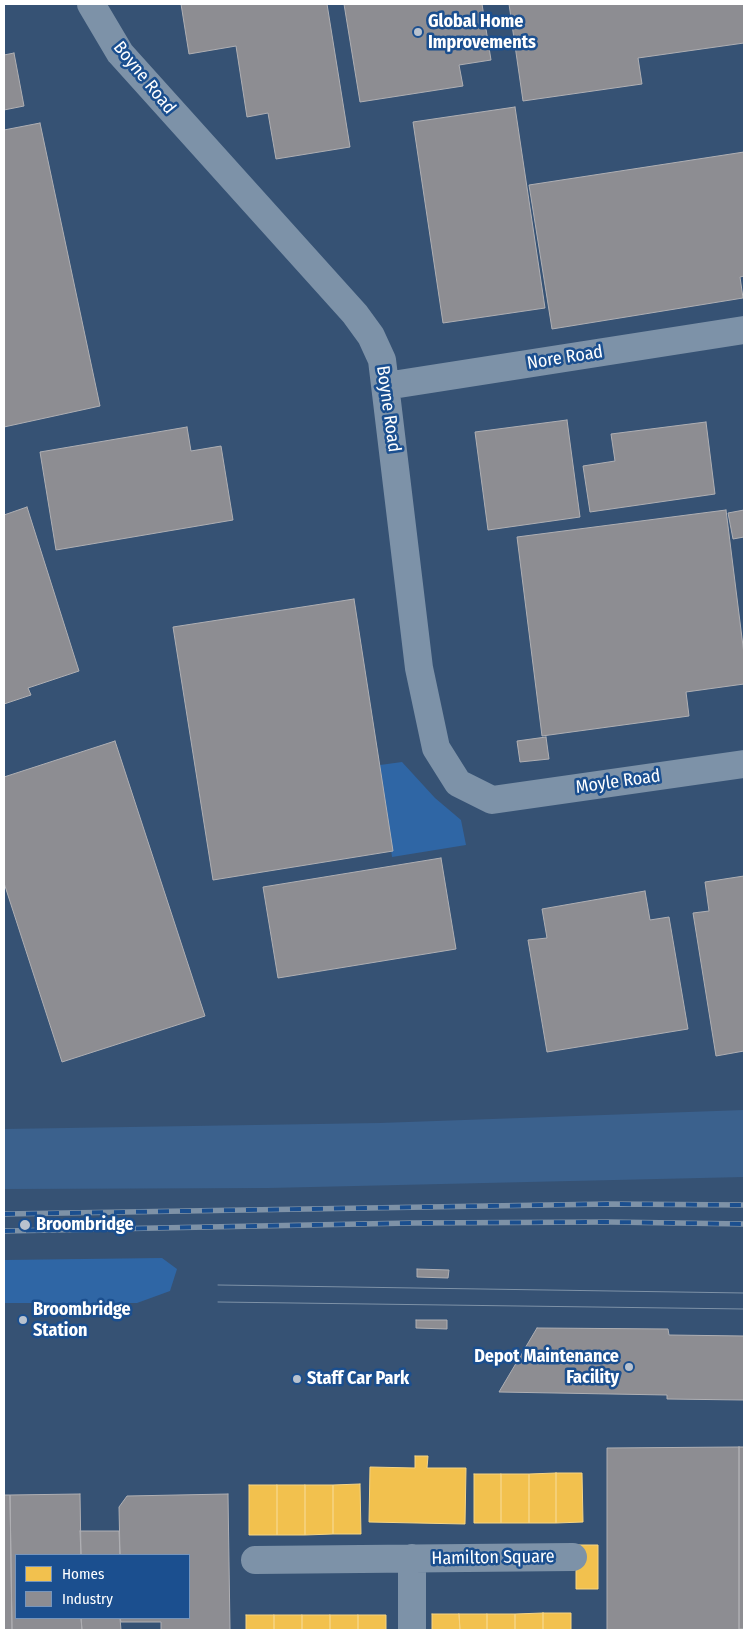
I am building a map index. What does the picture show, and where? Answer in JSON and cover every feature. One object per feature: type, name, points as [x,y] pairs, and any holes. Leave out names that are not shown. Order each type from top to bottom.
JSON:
[{"type":"street","name":"Boyne Road","points":[[91,4],[120,53],[355,314],[371,336],[382,360],[420,668],[436,748],[458,784],[492,800]]},
{"type":"street","name":"Nore Road","points":[[386,386],[744,330]]},
{"type":"street","name":"Moyle Road","points":[[492,800],[744,764]]},
{"type":"street","name":"Hamilton Square","points":[[255,1560],[573,1557]]},
{"type":"street","name":"Hamilton Square","points":[[412,1558],[412,1630]]},
{"type":"shaded area","points":[[402,762],[435,798],[461,820],[466,845],[392,857],[380,765]]},
{"type":"shaded area","points":[[744,1110],[744,1177],[269,1188],[4,1189],[4,1129],[380,1123]]},
{"type":"shaded area","points":[[162,1258],[177,1269],[170,1291],[137,1303],[4,1303],[4,1260]]},
{"type":"building: Homes","points":[[415,1456],[428,1456],[427,1468],[466,1468],[465,1524],[369,1522],[370,1467],[415,1468]]},
{"type":"building: Homes","points":[[556,1473],[556,1523],[529,1523],[529,1474]]},
{"type":"building: Homes","points":[[556,1473],[582,1473],[583,1522],[556,1523]]},
{"type":"building: Homes","points":[[474,1474],[501,1474],[501,1523],[474,1523]]},
{"type":"building: Homes","points":[[501,1474],[529,1474],[529,1523],[501,1523]]},
{"type":"building: Homes","points":[[360,1484],[361,1534],[333,1534],[333,1485]]},
{"type":"building: Homes","points":[[249,1485],[277,1485],[277,1535],[249,1535]]},
{"type":"building: Homes","points":[[277,1485],[305,1485],[305,1535],[277,1535]]},
{"type":"building: Homes","points":[[305,1485],[333,1485],[333,1534],[305,1535]]},
{"type":"building: Homes","points":[[576,1545],[598,1545],[598,1589],[576,1589]]},
{"type":"building: Homes","points":[[543,1613],[543,1630],[515,1630],[515,1614]]},
{"type":"building: Homes","points":[[543,1613],[571,1613],[571,1630],[543,1630]]},
{"type":"building: Homes","points":[[432,1614],[459,1614],[460,1630],[432,1630]]},
{"type":"building: Homes","points":[[459,1614],[487,1614],[487,1630],[460,1630]]},
{"type":"building: Homes","points":[[487,1614],[515,1614],[515,1630],[487,1630]]},
{"type":"building: Homes","points":[[246,1615],[274,1615],[274,1630],[246,1630]]},
{"type":"building: Homes","points":[[274,1615],[302,1615],[302,1630],[274,1630]]},
{"type":"building: Homes","points":[[302,1615],[330,1615],[330,1630],[302,1630]]},
{"type":"building: Homes","points":[[330,1615],[358,1615],[358,1630],[330,1630]]},
{"type":"building: Homes","points":[[358,1615],[386,1615],[386,1630],[358,1630]]},
{"type":"building: Industry","points":[[181,4],[327,4],[350,147],[276,159],[268,113],[247,117],[236,46],[189,54]]},
{"type":"building: Industry","name":"Global Home Improvements","points":[[344,4],[482,4],[491,60],[459,65],[463,86],[360,102]]},
{"type":"building: Industry","points":[[509,4],[744,4],[744,43],[638,58],[642,84],[523,101]]},
{"type":"building: Industry","points":[[14,53],[24,106],[4,110],[4,55]]},
{"type":"building: Industry","points":[[515,107],[545,308],[443,323],[413,122]]},
{"type":"building: Industry","points":[[40,123],[100,406],[4,427],[4,130]]},
{"type":"building: Industry","points":[[744,152],[744,276],[740,277],[743,298],[552,329],[529,185]]},
{"type":"building: Industry","points":[[567,420],[580,517],[488,530],[475,432]]},
{"type":"building: Industry","points":[[706,422],[715,494],[590,512],[583,466],[615,461],[611,434]]},
{"type":"building: Industry","points":[[187,427],[191,451],[221,446],[233,520],[56,550],[40,452]]},
{"type":"building: Industry","points":[[27,507],[79,671],[28,688],[31,695],[4,704],[4,515]]},
{"type":"building: Industry","points":[[726,510],[744,654],[744,684],[686,692],[689,716],[542,736],[517,537]]},
{"type":"building: Industry","points":[[744,510],[744,537],[733,539],[728,513]]},
{"type":"building: Industry","points":[[354,599],[393,851],[213,880],[173,627]]},
{"type":"building: Industry","points":[[546,737],[549,759],[520,762],[517,741]]},
{"type":"building: Industry","points":[[115,741],[205,1016],[62,1062],[4,883],[4,777]]},
{"type":"building: Industry","points":[[441,858],[456,949],[278,978],[263,887]]},
{"type":"building: Industry","points":[[744,876],[744,1051],[716,1056],[693,913],[709,911],[705,882]]},
{"type":"building: Industry","points":[[645,891],[650,920],[669,917],[688,1029],[547,1052],[528,940],[547,938],[542,909]]},
{"type":"building: Industry","points":[[417,1269],[449,1270],[448,1278],[417,1277]]},
{"type":"building: Industry","points":[[416,1320],[447,1320],[447,1329],[416,1328]]},
{"type":"building: Industry","name":"Depot Maintenance Facility","points":[[537,1328],[668,1329],[669,1335],[744,1336],[744,1400],[667,1399],[667,1395],[499,1392]]},
{"type":"building: Industry","points":[[739,1447],[744,1447],[744,1629],[739,1629]]},
{"type":"building: Industry","points":[[739,1447],[739,1630],[607,1630],[607,1448]]},
{"type":"building: Industry","points":[[80,1494],[81,1554],[15,1554],[15,1619],[81,1619],[82,1630],[12,1630],[10,1495]]},
{"type":"building: Industry","points":[[228,1494],[230,1630],[161,1630],[161,1622],[121,1622],[120,1619],[190,1619],[190,1554],[120,1554],[119,1507],[127,1496]]},
{"type":"building: Industry","points":[[4,1495],[10,1495],[12,1630],[4,1630]]},
{"type":"building: Industry","points":[[80,1531],[119,1531],[120,1554],[81,1554]]},
{"type":"building: Industry","points":[[81,1619],[120,1619],[121,1630],[82,1630]]},
{"type":"tram line","points":[[218,1285],[744,1293]]},
{"type":"tram line","points":[[218,1302],[744,1309]]},
{"type":"railway","points":[[4,1214],[609,1204],[744,1205]]},
{"type":"railway","points":[[4,1231],[412,1223],[610,1222],[744,1224]]},
{"type":"place","name":"Global Home Improvements","points":[[418,32]]},
{"type":"place","name":"Broombridge","points":[[25,1225]]},
{"type":"place","name":"Broombridge Station","points":[[23,1320]]},
{"type":"place","name":"Depot Maintenance Facility","points":[[629,1367]]},
{"type":"place","name":"Staff Car Park","points":[[297,1379]]}]
